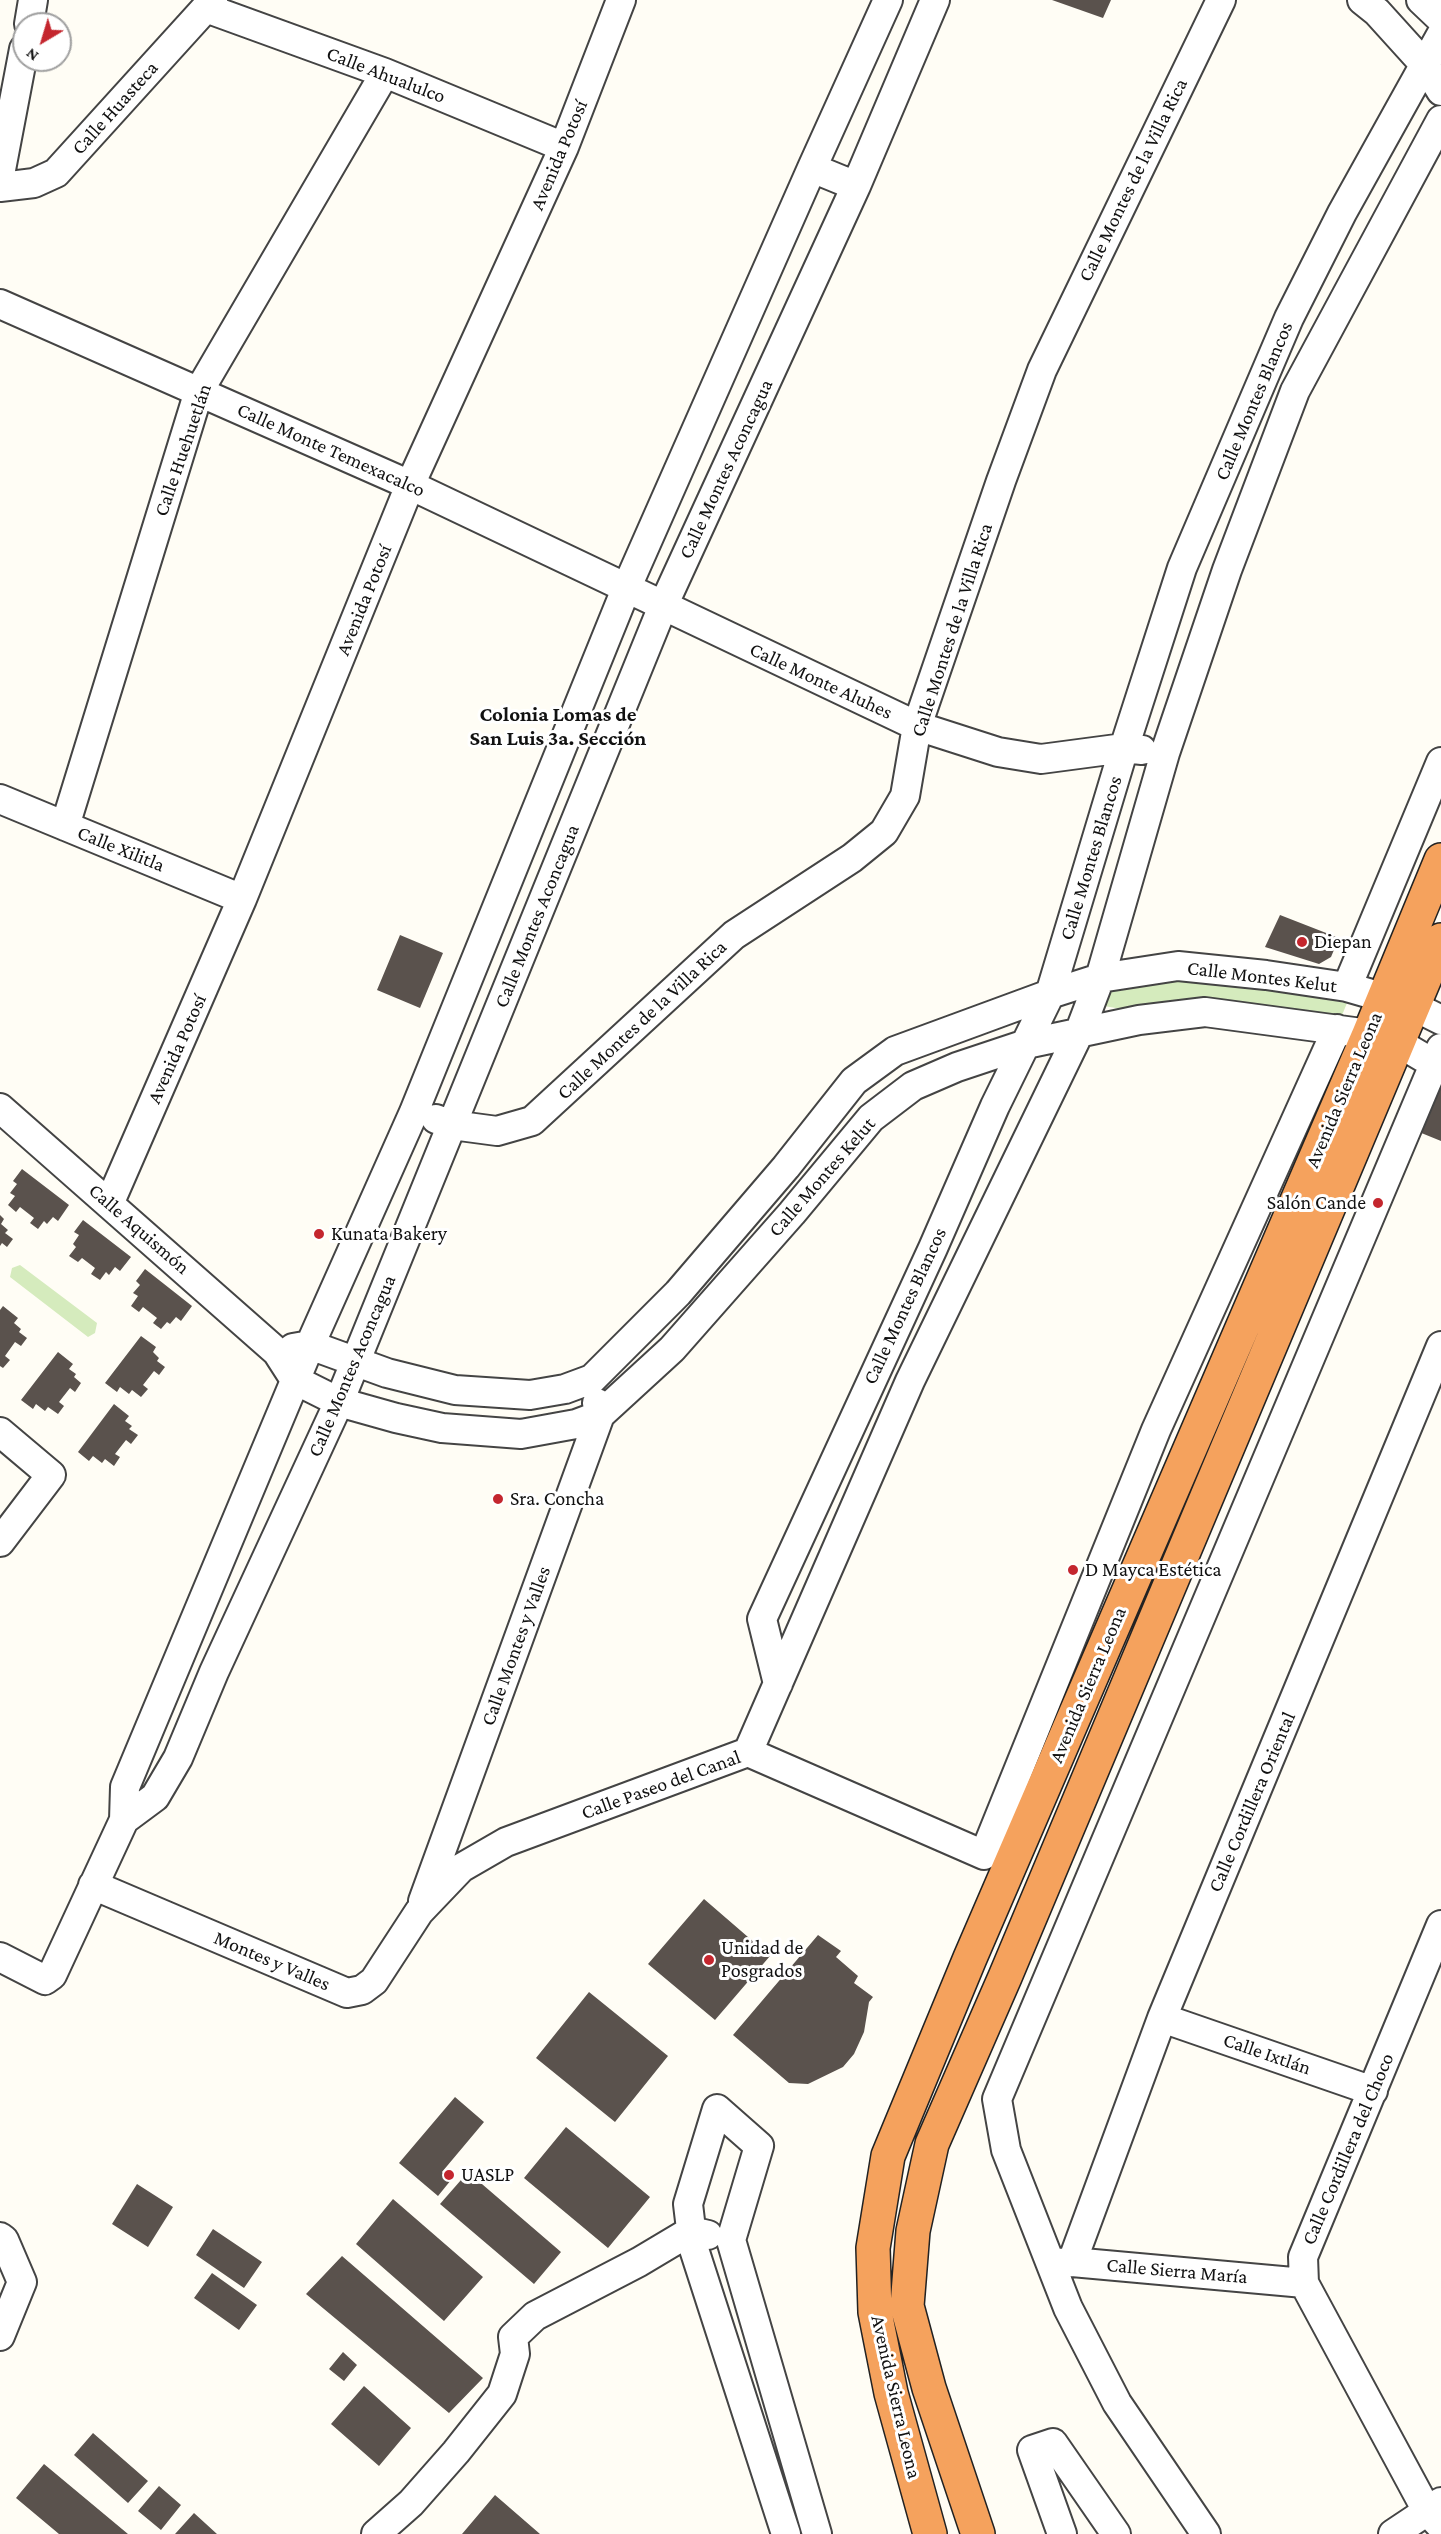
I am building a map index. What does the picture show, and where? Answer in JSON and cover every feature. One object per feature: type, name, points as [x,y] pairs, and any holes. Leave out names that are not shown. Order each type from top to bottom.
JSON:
[{"type":"highway","name":"Avenida Sierra Leona","points":[[1413,1008],[1441,860]]},
{"type":"highway","name":"Avenida Sierra Leona","points":[[930,2534],[894,2401],[875,2312],[873,2248],[888,2156],[970,1958],[1249,1312],[1383,1038],[1413,1008],[1441,940]]},
{"type":"highway","name":"Avenida Sierra Leona","points":[[978,2534],[929,2388],[907,2306],[913,2231],[932,2144],[1010,1966],[1279,1323],[1383,1038]]},
{"type":"highway","points":[[1249,1312],[1279,1323]]},
{"type":"highway","points":[[894,2401],[954,2534]]},
{"type":"street","name":"Avenida Potosí","points":[[110,1202],[242,899],[410,485],[564,147],[621,0]]},
{"type":"street","name":"Calle Montes Aconcagua","points":[[0,1958],[45,1980],[52,1976],[124,1820],[125,1787],[179,1654],[310,1345],[414,1112],[626,589],[888,0]]},
{"type":"street","name":"Calle Montes Aconcagua","points":[[124,1820],[155,1797],[178,1758],[214,1672],[339,1402],[663,606],[856,186],[935,0]]},
{"type":"street","name":"Calle Montes de la Villa Rica","points":[[414,1112],[452,1125],[497,1131],[532,1121],[734,935],[852,858],[884,832],[905,796],[917,726],[1001,481],[1042,370],[1221,0]]},
{"type":"street","points":[[1362,0],[1377,12],[1425,65],[1441,91]]},
{"type":"street","points":[[1421,0],[1441,19]]},
{"type":"street","name":"Calle Ahualulco","points":[[209,4],[564,147]]},
{"type":"street","name":"Calle Huasteca","points":[[0,187],[34,183],[56,173],[209,4]]},
{"type":"street","name":"Calle Montes Blancos","points":[[778,1684],[762,1619],[933,1248],[995,1106],[1050,994],[1124,748],[1182,568],[1289,318],[1342,213],[1441,34]]},
{"type":"street","points":[[0,175],[20,72]]},
{"type":"street","name":"Calle Huehuetlán","points":[[65,826],[199,391],[385,73]]},
{"type":"street","name":"Calle Montes Blancos","points":[[748,1752],[910,1381],[1079,1033],[1100,978],[1166,753],[1227,570],[1295,391],[1441,120]]},
{"type":"street","points":[[812,168],[856,186]]},
{"type":"street","name":"Calle Monte Temexacalco","points":[[0,304],[410,485],[626,589]]},
{"type":"street","name":"Calle Monte Aluhes","points":[[626,589],[917,726],[998,752],[1041,759],[1124,748],[1166,753]]},
{"type":"street","name":"Avenida Sierra Leona","points":[[1347,987],[1441,762]]},
{"type":"street","name":"Calle Xilitla","points":[[0,800],[242,899]]},
{"type":"street","name":"Calle Montes Kelut","points":[[310,1345],[387,1373],[455,1390],[530,1395],[565,1389],[592,1379],[678,1293],[786,1167],[854,1081],[895,1051],[1100,978],[1178,966],[1266,975],[1347,987],[1413,1008]]},
{"type":"street","name":"Calle Montes Kelut","points":[[295,1380],[339,1402],[442,1428],[521,1434],[576,1424],[600,1415],[672,1349],[792,1213],[871,1118],[913,1086],[957,1067],[1026,1044],[1139,1020],[1205,1012],[1337,1029],[1383,1038],[1439,1060]]},
{"type":"street","name":"Avenida Sierra Leona","points":[[984,1855],[1156,1430],[1337,1029]]},
{"type":"street","points":[[1206,2534],[1117,2403],[1068,2308],[1061,2263],[1006,2150],[997,2099],[1439,1060]]},
{"type":"street","name":"Calle Aquismón","points":[[5,1123],[110,1202],[277,1352],[295,1380]]},
{"type":"street","points":[[277,1352],[310,1345]]},
{"type":"street","name":"Calle Cordillera Oriental","points":[[1061,2263],[1441,1346]]},
{"type":"street","points":[[592,1379],[600,1415]]},
{"type":"street","name":"Calle Montes y Valles","points":[[419,1912],[600,1415]]},
{"type":"street","points":[[0,1432],[51,1475],[0,1542]]},
{"type":"street","points":[[179,1654],[214,1672]]},
{"type":"street","name":"Calle Paseo del Canal","points":[[419,1912],[461,1868],[506,1842],[748,1752],[984,1855]]},
{"type":"street","name":"Montes y Valles","points":[[93,1885],[347,1993],[362,1990],[374,1981],[419,1912]]},
{"type":"street","name":"Calle Cordillera del Choco","points":[[1436,2513],[1304,2283],[1303,2257],[1441,1925]]},
{"type":"street","name":"Calle Ixtlán","points":[[1162,2018],[1373,2091]]},
{"type":"street","points":[[786,2534],[693,2246],[688,2204],[717,2109],[759,2146],[731,2240],[817,2534]]},
{"type":"street","points":[[376,2534],[411,2504],[502,2394],[515,2354],[513,2337],[535,2316],[639,2262],[691,2231],[731,2240]]},
{"type":"street","points":[[0,2236],[4,2240],[22,2282],[0,2336]]},
{"type":"street","name":"Calle Sierra María","points":[[1061,2263],[1304,2283]]},
{"type":"street","points":[[1062,2534],[1032,2451],[1053,2443],[1115,2534]]},
{"type":"street","points":[[1393,2534],[1436,2513]]},
{"type":"green space","points":[[1158,978],[1241,984],[1347,1003],[1338,1025],[1122,1009],[1104,1006],[1099,1000],[1101,991]]},
{"type":"green space","points":[[20,1265],[97,1323],[95,1333],[88,1337],[10,1277],[12,1268]]},
{"type":"building","points":[[1052,0],[1111,0],[1103,18]]},
{"type":"building","name":"Diepan","points":[[1280,915],[1339,938],[1331,957],[1319,964],[1265,947]]},
{"type":"building","points":[[400,935],[443,953],[420,1008],[377,990]]},
{"type":"building","points":[[1441,1083],[1441,1141],[1414,1130]]},
{"type":"building","points":[[22,1169],[69,1205],[58,1221],[53,1217],[47,1224],[44,1221],[38,1229],[30,1223],[34,1218],[20,1207],[16,1212],[8,1205],[15,1196],[10,1193],[17,1184],[13,1181]]},
{"type":"building","points":[[0,1215],[4,1219],[1,1224],[8,1230],[5,1233],[13,1239],[7,1247],[2,1243],[0,1246]]},
{"type":"building","points":[[83,1220],[131,1257],[120,1271],[115,1267],[109,1275],[106,1272],[100,1280],[91,1274],[95,1268],[82,1258],[78,1262],[69,1256],[76,1247],[73,1244],[79,1235],[74,1232]]},
{"type":"building","points":[[145,1269],[192,1306],[181,1321],[176,1317],[161,1329],[153,1323],[157,1318],[143,1307],[139,1312],[131,1306],[138,1296],[133,1293],[140,1285],[136,1281]]},
{"type":"building","points":[[3,1306],[18,1318],[14,1323],[21,1329],[19,1332],[27,1338],[21,1346],[15,1342],[5,1356],[10,1360],[3,1368],[0,1366],[0,1310]]},
{"type":"building","points":[[141,1336],[156,1347],[153,1352],[159,1358],[157,1361],[165,1367],[159,1375],[154,1371],[143,1385],[148,1389],[141,1397],[132,1390],[129,1394],[120,1387],[117,1392],[105,1383]]},
{"type":"building","points":[[58,1352],[73,1364],[69,1369],[76,1374],[74,1377],[81,1383],[75,1392],[70,1388],[59,1402],[64,1406],[58,1414],[48,1407],[45,1411],[36,1404],[33,1409],[21,1400]]},
{"type":"building","points":[[114,1404],[129,1416],[125,1421],[132,1426],[129,1429],[138,1435],[131,1444],[126,1440],[115,1454],[120,1457],[114,1466],[105,1459],[102,1463],[93,1456],[89,1461],[78,1452]]},
{"type":"building","name":"Unidad de Posgrados","points":[[704,1899],[770,1956],[715,2020],[648,1964]]},
{"type":"building","points":[[818,1935],[841,1951],[836,1957],[858,1976],[854,1983],[873,1997],[869,2002],[864,2032],[854,2054],[843,2067],[808,2084],[789,2083],[733,2035]]},
{"type":"building","points":[[589,1992],[668,2056],[615,2122],[536,2058]]},
{"type":"building","points":[[455,2097],[484,2122],[442,2172],[451,2180],[438,2196],[399,2163]]},
{"type":"building","points":[[566,2127],[650,2197],[608,2248],[524,2178]]},
{"type":"building","points":[[468,2172],[561,2252],[534,2284],[440,2204]]},
{"type":"building","points":[[137,2184],[173,2207],[148,2247],[112,2224]]},
{"type":"building","points":[[393,2199],[483,2277],[444,2321],[356,2244]]},
{"type":"building","points":[[213,2229],[262,2262],[244,2288],[196,2255]]},
{"type":"building","points":[[342,2256],[483,2378],[449,2413],[306,2294]]},
{"type":"building","points":[[212,2273],[257,2305],[239,2330],[194,2298]]},
{"type":"building","points":[[343,2352],[357,2365],[344,2381],[329,2369]]},
{"type":"building","points":[[364,2386],[411,2428],[379,2466],[331,2424]]},
{"type":"building","points":[[93,2433],[148,2481],[128,2503],[74,2455]]},
{"type":"building","points":[[44,2464],[128,2534],[59,2534],[16,2498]]},
{"type":"building","points":[[159,2486],[181,2505],[161,2530],[138,2511]]},
{"type":"building","points":[[495,2495],[540,2534],[462,2534]]},
{"type":"building","points":[[194,2513],[217,2534],[175,2534]]},
{"type":"place","name":"Diepan","points":[[1302,942]]},
{"type":"place","name":"Salón Cande","points":[[1378,1203]]},
{"type":"place","name":"Kunata Bakery","points":[[319,1234]]},
{"type":"place","name":"Sra. Concha","points":[[498,1499]]},
{"type":"place","name":"D Mayca Estética","points":[[1073,1570]]},
{"type":"place","name":"Unidad de Posgrados","points":[[709,1960]]},
{"type":"place","name":"UASLP","points":[[449,2175]]},
{"type":"district","name":"Colonia Lomas de San Luis 3a. Sección","points":[[558,727]]}]
